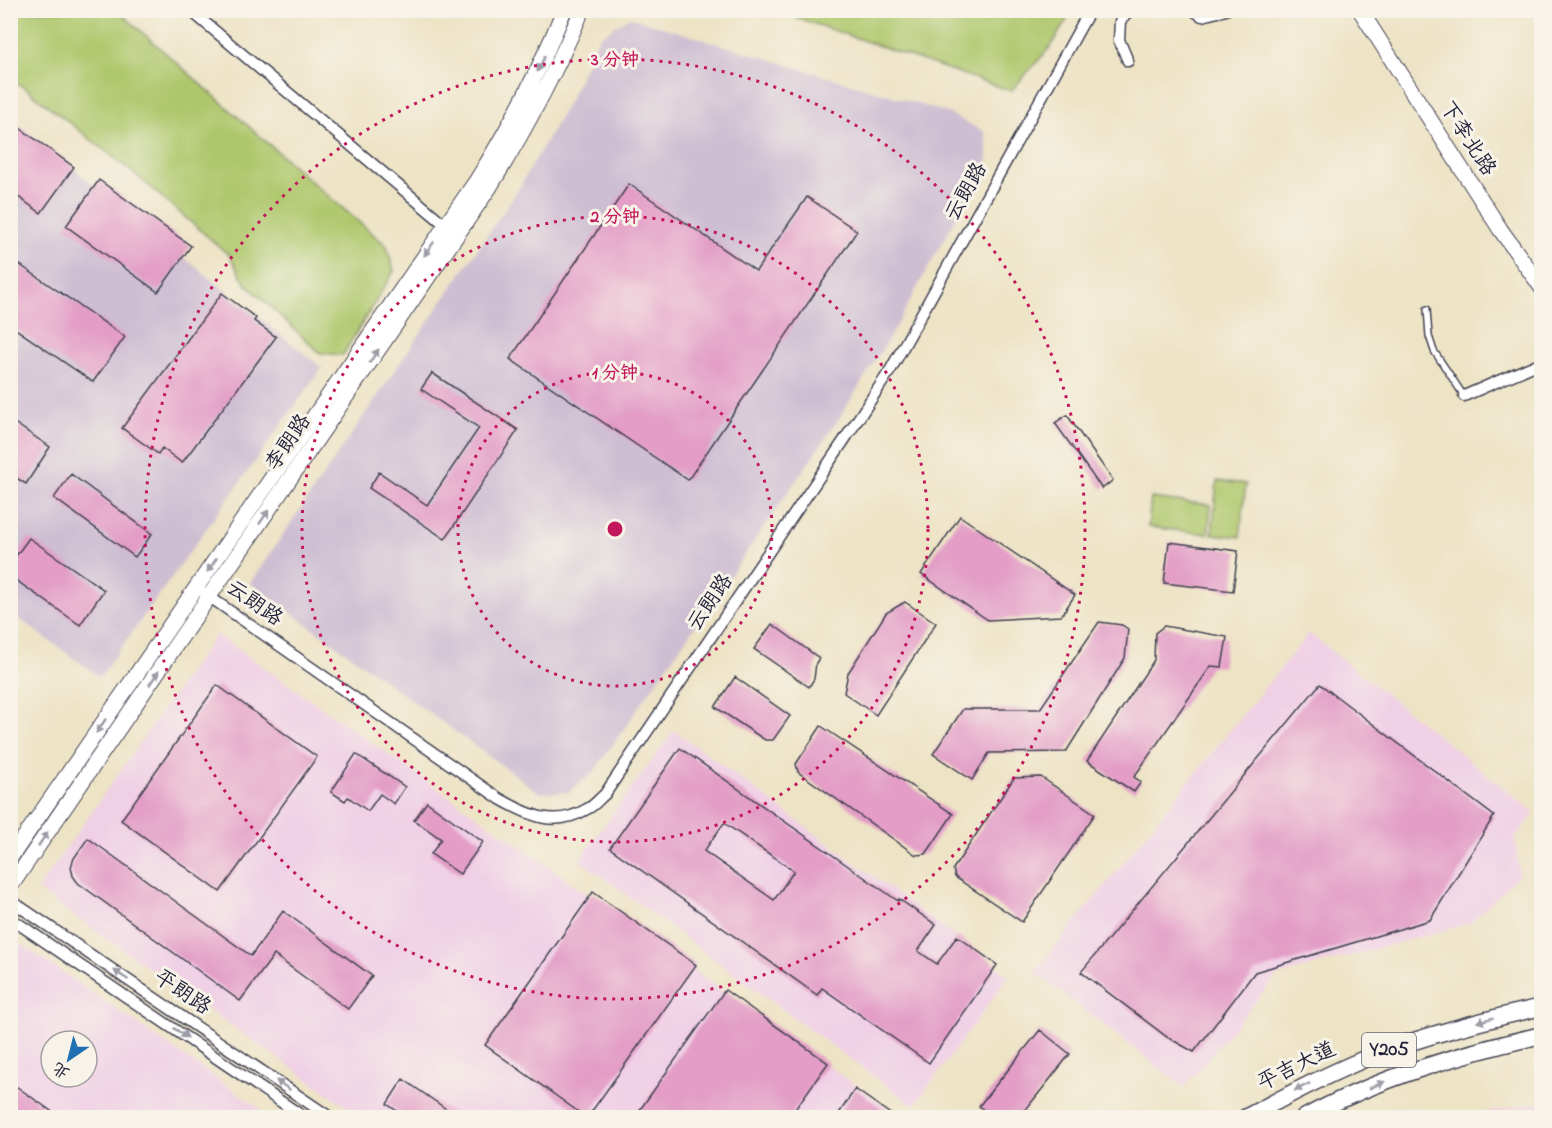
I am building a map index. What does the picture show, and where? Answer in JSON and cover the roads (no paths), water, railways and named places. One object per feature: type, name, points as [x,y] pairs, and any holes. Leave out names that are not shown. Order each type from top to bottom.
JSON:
[{"type":"main road","name":"平吉大道","points":[[1245,1118],[1303,1087],[1381,1053],[1444,1031],[1542,1007]]},
{"type":"main road","name":"Y205","points":[[1304,1118],[1391,1078],[1453,1058],[1542,1035]]},
{"type":"street","points":[[190,10],[452,230]]},
{"type":"street","name":"李朗路","points":[[10,887],[209,597],[452,230],[477,180],[528,93],[564,10]]},
{"type":"street","name":"李朗路","points":[[10,858],[196,588],[452,230],[489,188],[520,138],[562,57],[582,10]]},
{"type":"street","name":"云朗路","points":[[196,588],[500,799],[523,812],[546,819],[568,818],[589,809],[605,794],[891,369],[1090,10]]},
{"type":"street","points":[[1128,61],[1119,40],[1120,21],[1130,10]]},
{"type":"street","points":[[1193,10],[1202,16],[1226,10]]},
{"type":"street","name":"下李北路","points":[[1360,10],[1500,229],[1542,288]]},
{"type":"street","points":[[1464,396],[1542,362]]},
{"type":"street","name":"平朗路","points":[[10,900],[331,1118]]},
{"type":"street","name":"平朗路","points":[[10,918],[305,1118]]},
{"type":"lane","points":[[1427,309],[1429,336],[1434,351],[1464,396]]}]
